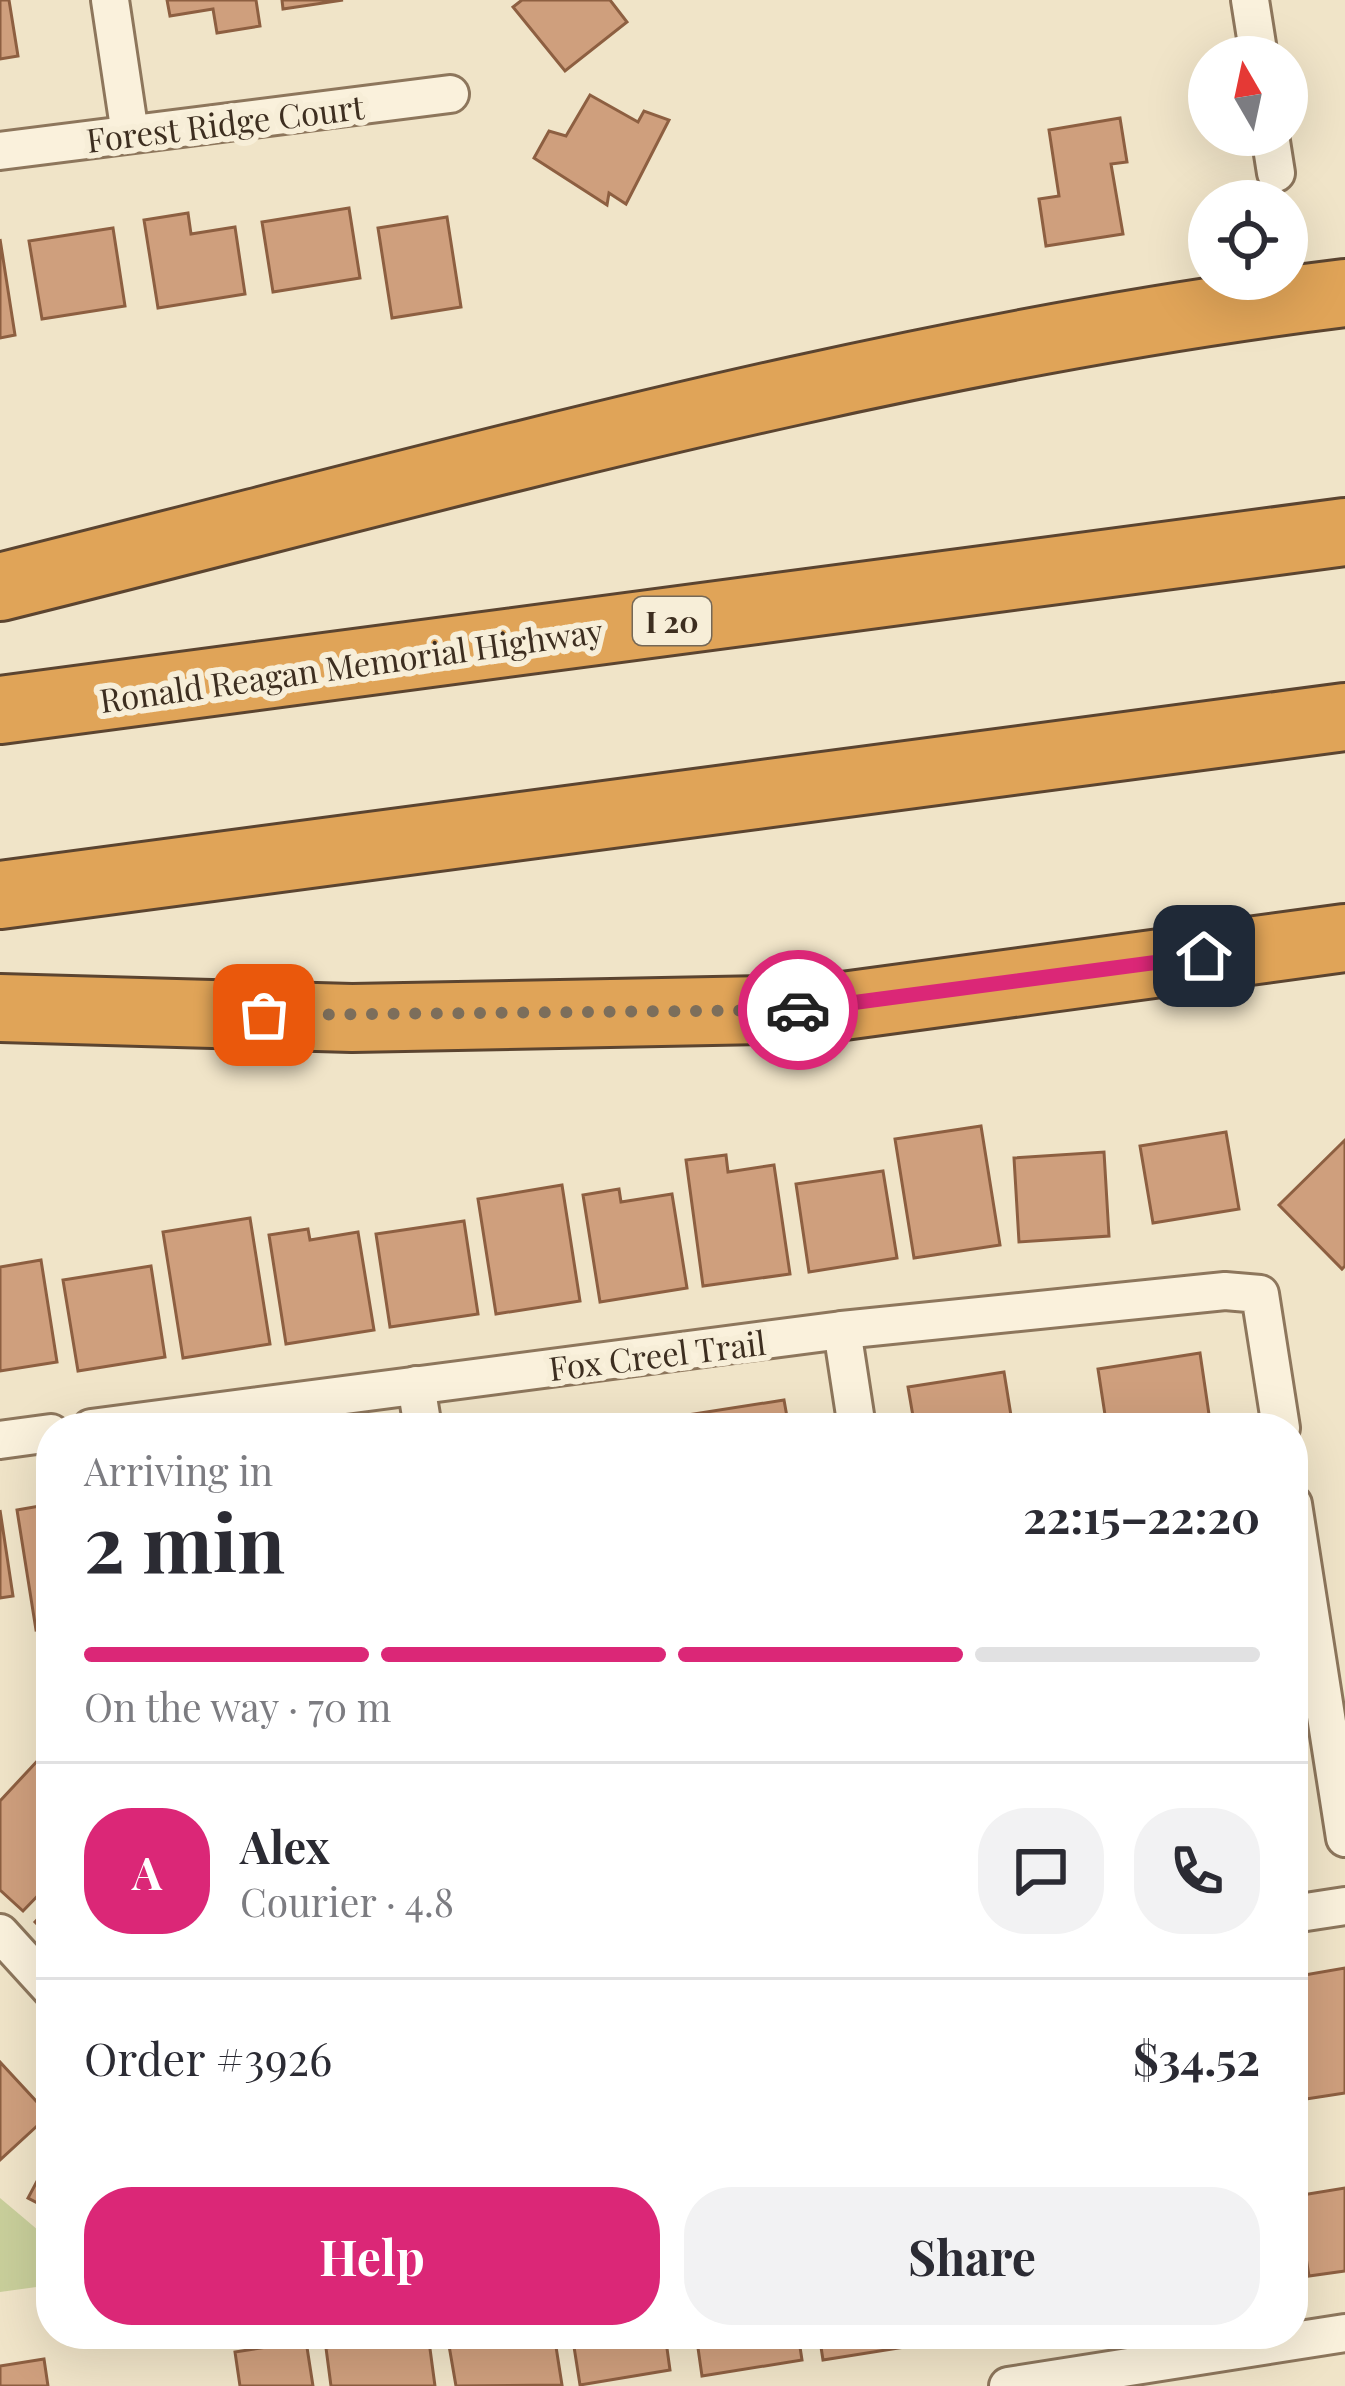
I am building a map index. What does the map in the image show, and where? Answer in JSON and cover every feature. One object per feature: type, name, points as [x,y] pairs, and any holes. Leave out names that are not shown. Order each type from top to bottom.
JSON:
[{"type":"highway","points":[[0,587],[841,382],[1166,317],[1345,292]]},
{"type":"highway","name":"Ronald Reagan Memorial Highway","points":[[0,710],[1345,532]]},
{"type":"highway","points":[[0,895],[1345,718]]},
{"type":"highway","points":[[0,1008],[352,1018],[821,1009],[1345,938]]},
{"type":"street","points":[[110,0],[130,134]]},
{"type":"street","points":[[1250,0],[1256,36]]},
{"type":"street","name":"Forest Ridge Court","points":[[0,151],[449,94]]},
{"type":"street","points":[[1273,156],[1276,173]]},
{"type":"street","name":"Fox Creel Trail","points":[[204,1413],[842,1330],[1225,1291],[1260,1294],[1279,1413]]},
{"type":"street","points":[[842,1330],[855,1413]]},
{"type":"street","points":[[416,1385],[421,1413]]},
{"type":"street","points":[[0,1440],[36,1435]]},
{"type":"street","points":[[1308,1600],[1345,1838]]},
{"type":"street","points":[[1308,1912],[1345,1906]]},
{"type":"street","points":[[0,1933],[36,1973]]},
{"type":"street","points":[[1308,2339],[1345,2333]]},
{"type":"street","points":[[1008,2386],[1243,2349]]},
{"type":"green space","points":[[0,2198],[36,2228],[36,2287],[0,2292]]},
{"type":"building","points":[[0,0],[9,0],[18,56],[0,59]]},
{"type":"building","points":[[167,0],[256,0],[260,26],[217,33],[213,9],[170,16]]},
{"type":"building","points":[[282,0],[343,0],[283,9]]},
{"type":"building","points":[[522,0],[610,0],[627,22],[565,71],[513,7]]},
{"type":"building","points":[[590,95],[638,122],[644,111],[669,120],[626,204],[609,193],[607,205],[534,158],[549,131],[566,136]]},
{"type":"building","points":[[1120,118],[1127,162],[1111,164],[1123,234],[1046,246],[1039,199],[1059,196],[1049,130]]},
{"type":"building","points":[[349,208],[360,278],[273,292],[262,222]]},
{"type":"building","points":[[188,213],[191,234],[235,227],[245,294],[158,308],[144,220]]},
{"type":"building","points":[[447,217],[461,307],[392,318],[378,228]]},
{"type":"building","points":[[113,228],[125,306],[42,319],[29,241]]},
{"type":"building","points":[[0,239],[15,335],[0,338]]},
{"type":"building","points":[[981,1126],[1000,1245],[914,1258],[895,1139]]},
{"type":"building","points":[[1226,1132],[1239,1209],[1153,1223],[1140,1146]]},
{"type":"building","points":[[1345,1140],[1345,1266],[1342,1269],[1279,1205]]},
{"type":"building","points":[[1104,1152],[1109,1236],[1019,1242],[1014,1158]]},
{"type":"building","points":[[726,1155],[728,1172],[774,1165],[790,1274],[703,1286],[686,1160]]},
{"type":"building","points":[[883,1171],[897,1258],[809,1272],[796,1184]]},
{"type":"building","points":[[562,1185],[580,1301],[496,1314],[478,1199]]},
{"type":"building","points":[[619,1189],[621,1202],[672,1194],[687,1288],[600,1302],[583,1195]]},
{"type":"building","points":[[250,1218],[270,1344],[183,1358],[163,1232]]},
{"type":"building","points":[[464,1221],[478,1314],[390,1327],[376,1234]]},
{"type":"building","points":[[308,1229],[310,1240],[358,1232],[374,1330],[286,1344],[269,1235]]},
{"type":"building","points":[[41,1260],[57,1362],[0,1371],[0,1267]]},
{"type":"building","points":[[151,1266],[165,1357],[78,1371],[63,1280]]},
{"type":"building","points":[[1200,1353],[1209,1413],[1105,1413],[1098,1369]]},
{"type":"building","points":[[1004,1372],[1011,1413],[912,1413],[908,1387]]},
{"type":"building","points":[[784,1400],[786,1413],[700,1413]]},
{"type":"building","points":[[36,1507],[36,1630],[17,1510]]},
{"type":"building","points":[[0,1510],[13,1596],[0,1598]]},
{"type":"building","points":[[36,1762],[36,1898],[23,1911],[0,1890],[0,1801]]},
{"type":"building","points":[[1345,1968],[1345,2093],[1308,2099],[1308,1974]]},
{"type":"building","points":[[0,2062],[36,2101],[36,2127],[0,2160]]},
{"type":"building","points":[[1345,2188],[1345,2271],[1309,2276],[1308,2194]]},
{"type":"building","points":[[307,2349],[313,2386],[240,2386],[235,2352]]},
{"type":"building","points":[[326,2349],[430,2349],[435,2386],[331,2386]]},
{"type":"building","points":[[450,2349],[556,2349],[562,2385],[456,2386]]},
{"type":"building","points":[[574,2349],[667,2349],[670,2370],[580,2385]]},
{"type":"building","points":[[698,2349],[800,2349],[802,2360],[702,2376]]},
{"type":"building","points":[[821,2349],[892,2349],[823,2360]]},
{"type":"building","points":[[44,2359],[48,2386],[0,2386],[0,2366]]},
{"type":"way so far","points":[[264,1015],[352,1018],[798,1010]]},
{"type":"route","points":[[798,1010],[1204,956]]}]
